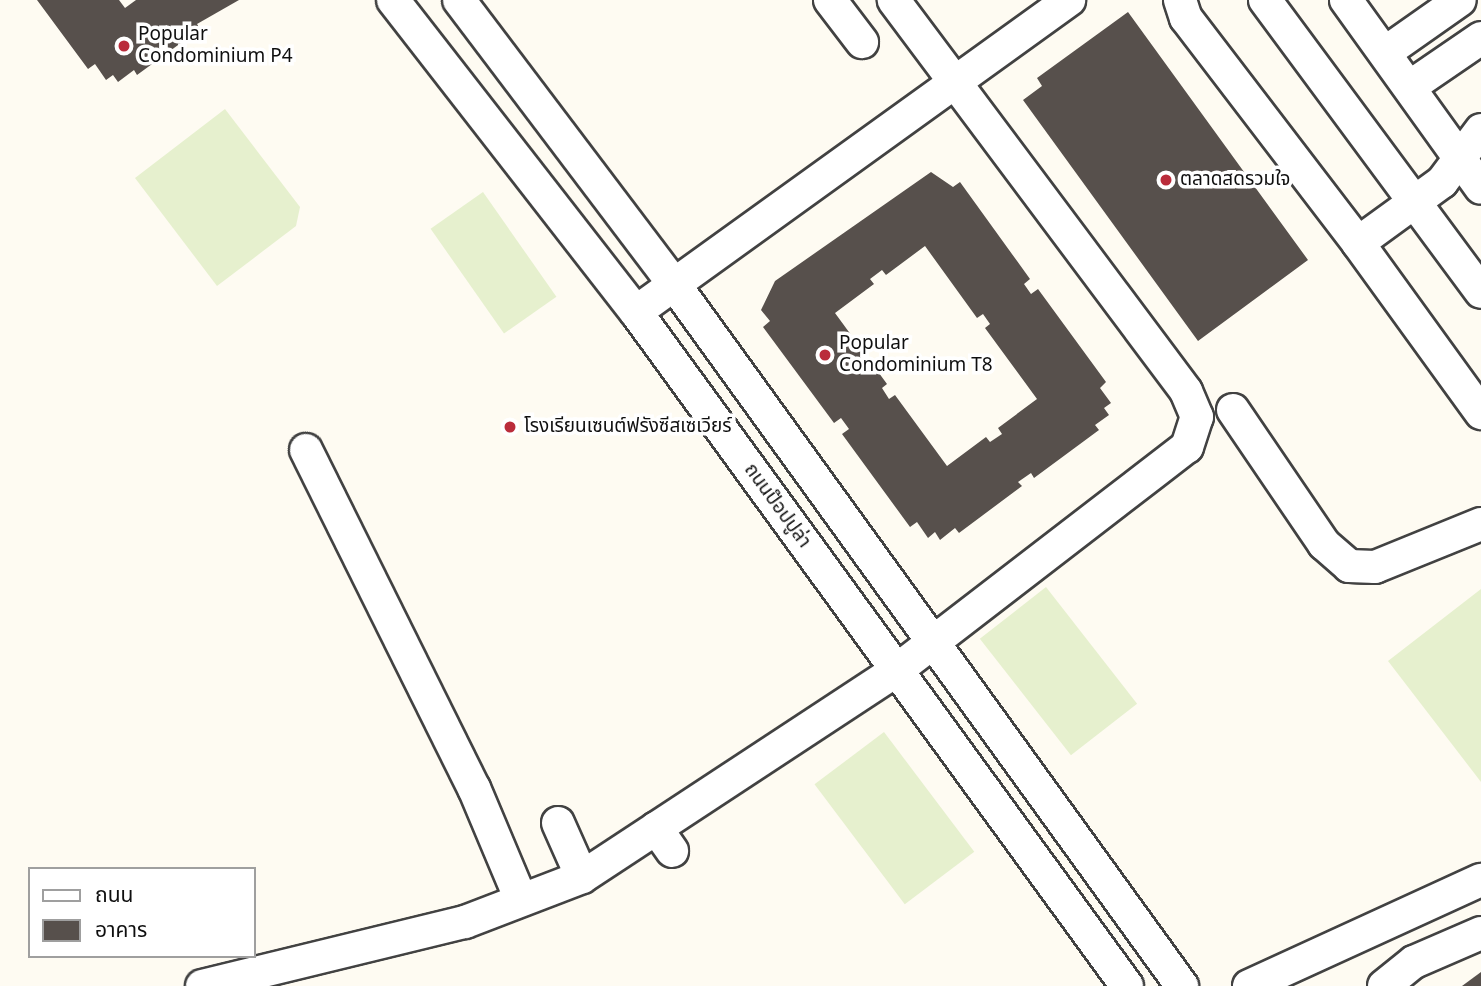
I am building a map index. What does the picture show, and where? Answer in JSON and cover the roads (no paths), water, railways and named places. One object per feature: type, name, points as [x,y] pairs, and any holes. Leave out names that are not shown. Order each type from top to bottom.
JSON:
[{"type":"street","name":"ถนนป๊อปปูล่า","points":[[393,0],[636,312],[1127,986]]},
{"type":"street","points":[[459,0],[674,284],[1182,986]]},
{"type":"street","points":[[830,0],[862,42]]},
{"type":"street","points":[[202,986],[465,922],[582,877],[664,839],[932,644],[1145,484],[1187,447],[1197,417],[1186,391],[894,0]]},
{"type":"street","points":[[636,312],[957,84],[1069,0]]},
{"type":"street","points":[[1180,0],[1186,18],[1358,243],[1481,413]]},
{"type":"street","points":[[1265,0],[1481,292]]},
{"type":"street","points":[[1325,0],[1398,97],[1481,188]]},
{"type":"street","points":[[1346,0],[1411,86],[1448,149],[1443,182],[1358,243]]},
{"type":"street","points":[[1386,52],[1460,0]]},
{"type":"street","points":[[1411,86],[1481,38]]},
{"type":"street","points":[[1448,149],[1481,130]]},
{"type":"street","points":[[1233,410],[1324,544],[1349,566],[1375,567],[1481,524]]},
{"type":"street","points":[[306,450],[474,788],[521,900]]},
{"type":"street","points":[[558,823],[582,877]]},
{"type":"street","points":[[1250,986],[1481,880]]},
{"type":"street","points":[[1384,986],[1414,962],[1481,933]]},
{"type":"place","name":"Popular Condominium P4","points":[[124,46]]},
{"type":"place","name":"ตลาดสดรวมใจ","points":[[1166,180]]},
{"type":"place","name":"Popular Condominium T8","points":[[825,355]]},
{"type":"place","name":"โรงเรียนเซนต์ฟรังซีสเซเวียร์","points":[[510,427]]}]
